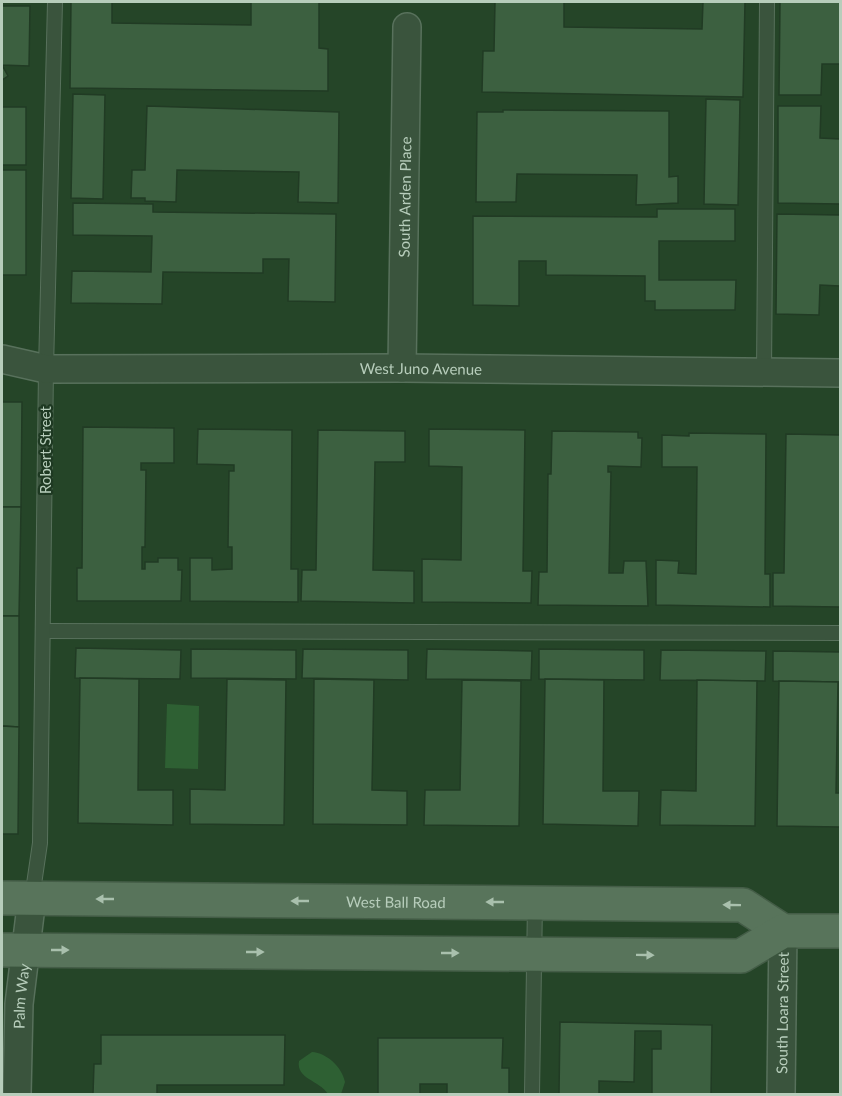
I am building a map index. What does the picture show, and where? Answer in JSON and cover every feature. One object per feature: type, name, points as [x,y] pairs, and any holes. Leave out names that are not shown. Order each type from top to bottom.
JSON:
[{"type":"main road","name":"West Ball Road","points":[[17,898],[743,905],[783,931]]},
{"type":"main road","points":[[13,950],[741,956],[783,931],[840,931]]},
{"type":"street","name":"South Arden Place","points":[[402,368],[407,27]]},
{"type":"street","name":"West Juno Avenue","points":[[2,359],[46,369],[402,368],[840,373]]},
{"type":"street","name":"Palm Way","points":[[17,898],[13,950],[19,1004],[17,1095]]},
{"type":"street","name":"South Loara Street","points":[[781,1095],[783,931]]},
{"type":"lane","name":"Robert Street","points":[[17,898],[40,843],[46,369],[55,2]]},
{"type":"lane","points":[[764,373],[767,2]]},
{"type":"lane","points":[[44,631],[840,633]]},
{"type":"lane","points":[[532,1095],[535,903]]},
{"type":"shaded area","points":[[167,704],[199,706],[198,769],[165,768]]},
{"type":"shaded area","points":[[312,1052],[328,1058],[341,1071],[345,1082],[341,1094],[328,1094],[301,1072],[299,1061]]},
{"type":"building","points":[[71,2],[112,2],[112,23],[251,25],[251,2],[319,2],[319,48],[328,49],[328,91],[70,88]]},
{"type":"building","points":[[495,2],[564,2],[564,27],[702,29],[703,2],[745,2],[743,97],[482,92],[483,51],[494,51]]},
{"type":"building","points":[[780,2],[840,2],[840,64],[822,64],[821,95],[779,95]]},
{"type":"building","points":[[2,6],[30,6],[29,66],[2,65]]},
{"type":"building","points":[[2,65],[8,76],[2,80]]},
{"type":"building","points":[[73,94],[105,95],[103,199],[71,198]]},
{"type":"building","points":[[706,99],[740,100],[738,205],[704,204]]},
{"type":"building","points":[[147,106],[339,112],[338,203],[298,202],[299,172],[177,170],[176,202],[131,198],[132,170],[145,170]]},
{"type":"building","points":[[778,106],[821,106],[820,138],[840,139],[840,204],[778,203]]},
{"type":"building","points":[[2,107],[26,107],[26,165],[2,165]]},
{"type":"building","points":[[503,110],[669,111],[669,177],[678,176],[678,203],[636,205],[637,175],[517,174],[516,202],[476,202],[477,112],[503,112]]},
{"type":"building","points":[[2,170],[26,170],[26,275],[2,275]]},
{"type":"building","points":[[73,203],[153,204],[153,212],[336,214],[335,302],[288,301],[289,259],[263,259],[263,273],[163,272],[162,304],[71,303],[72,271],[151,272],[152,236],[73,235]]},
{"type":"building","points":[[657,209],[735,209],[735,241],[659,241],[659,280],[736,280],[735,310],[655,310],[655,301],[645,301],[645,276],[546,275],[546,261],[519,261],[519,306],[473,305],[473,216],[657,217]]},
{"type":"building","points":[[777,214],[840,215],[840,286],[820,285],[819,315],[776,314]]},
{"type":"building","points":[[2,402],[22,402],[21,507],[2,507]]},
{"type":"building","points":[[83,427],[174,428],[174,463],[141,463],[141,470],[146,470],[145,547],[142,547],[142,569],[145,569],[145,562],[158,562],[158,558],[178,558],[178,570],[182,570],[181,601],[77,601],[77,568],[82,568]]},
{"type":"building","points":[[198,429],[292,430],[291,569],[298,569],[298,602],[190,601],[190,558],[212,558],[212,570],[232,569],[232,547],[228,547],[229,471],[234,471],[234,465],[197,464]]},
{"type":"building","points":[[429,429],[525,430],[523,571],[532,571],[531,603],[422,602],[422,559],[461,560],[462,467],[429,466]]},
{"type":"building","points":[[318,430],[405,431],[405,462],[375,462],[373,570],[414,571],[414,603],[301,601],[302,570],[316,570]]},
{"type":"building","points":[[552,431],[638,432],[638,438],[642,438],[641,467],[608,466],[608,472],[611,472],[609,573],[623,573],[624,561],[646,561],[648,606],[538,605],[539,572],[547,572],[548,474],[551,474]]},
{"type":"building","points":[[689,433],[766,434],[765,574],[770,574],[770,607],[656,605],[656,560],[679,561],[678,573],[696,574],[697,467],[662,467],[662,435],[689,436]]},
{"type":"building","points":[[786,434],[840,435],[840,607],[773,606],[773,573],[784,573]]},
{"type":"building","points":[[2,507],[21,507],[19,616],[2,616]]},
{"type":"building","points":[[2,616],[19,616],[19,727],[2,726]]},
{"type":"building","points":[[76,648],[181,650],[180,679],[75,678]]},
{"type":"building","points":[[191,649],[296,650],[296,679],[191,678]]},
{"type":"building","points":[[303,649],[408,650],[408,680],[302,678]]},
{"type":"building","points":[[427,649],[532,651],[531,680],[426,679]]},
{"type":"building","points":[[539,649],[644,650],[644,680],[539,679]]},
{"type":"building","points":[[661,650],[766,651],[765,681],[660,680]]},
{"type":"building","points":[[773,651],[840,652],[840,682],[773,681]]},
{"type":"building","points":[[80,678],[139,679],[138,790],[173,790],[173,825],[78,823]]},
{"type":"building","points":[[227,679],[286,680],[284,825],[190,824],[190,789],[225,790]]},
{"type":"building","points":[[314,679],[374,680],[372,790],[407,791],[407,825],[313,824]]},
{"type":"building","points":[[545,679],[604,680],[603,791],[639,791],[638,826],[543,824]]},
{"type":"building","points":[[462,680],[521,681],[519,826],[424,825],[425,790],[460,790]]},
{"type":"building","points":[[697,680],[757,681],[755,826],[660,825],[661,790],[696,791]]},
{"type":"building","points":[[779,681],[838,682],[836,793],[840,793],[840,827],[777,826]]},
{"type":"building","points":[[2,726],[19,727],[18,834],[2,834]]},
{"type":"building","points":[[560,1022],[712,1025],[711,1094],[652,1094],[652,1049],[661,1049],[661,1031],[635,1031],[634,1082],[599,1081],[599,1094],[559,1094]]},
{"type":"building","points":[[101,1035],[285,1035],[284,1085],[157,1085],[157,1094],[93,1094],[94,1064],[101,1064]]},
{"type":"building","points":[[378,1038],[503,1038],[502,1068],[509,1068],[509,1094],[447,1094],[447,1084],[420,1084],[420,1094],[378,1094]]}]
